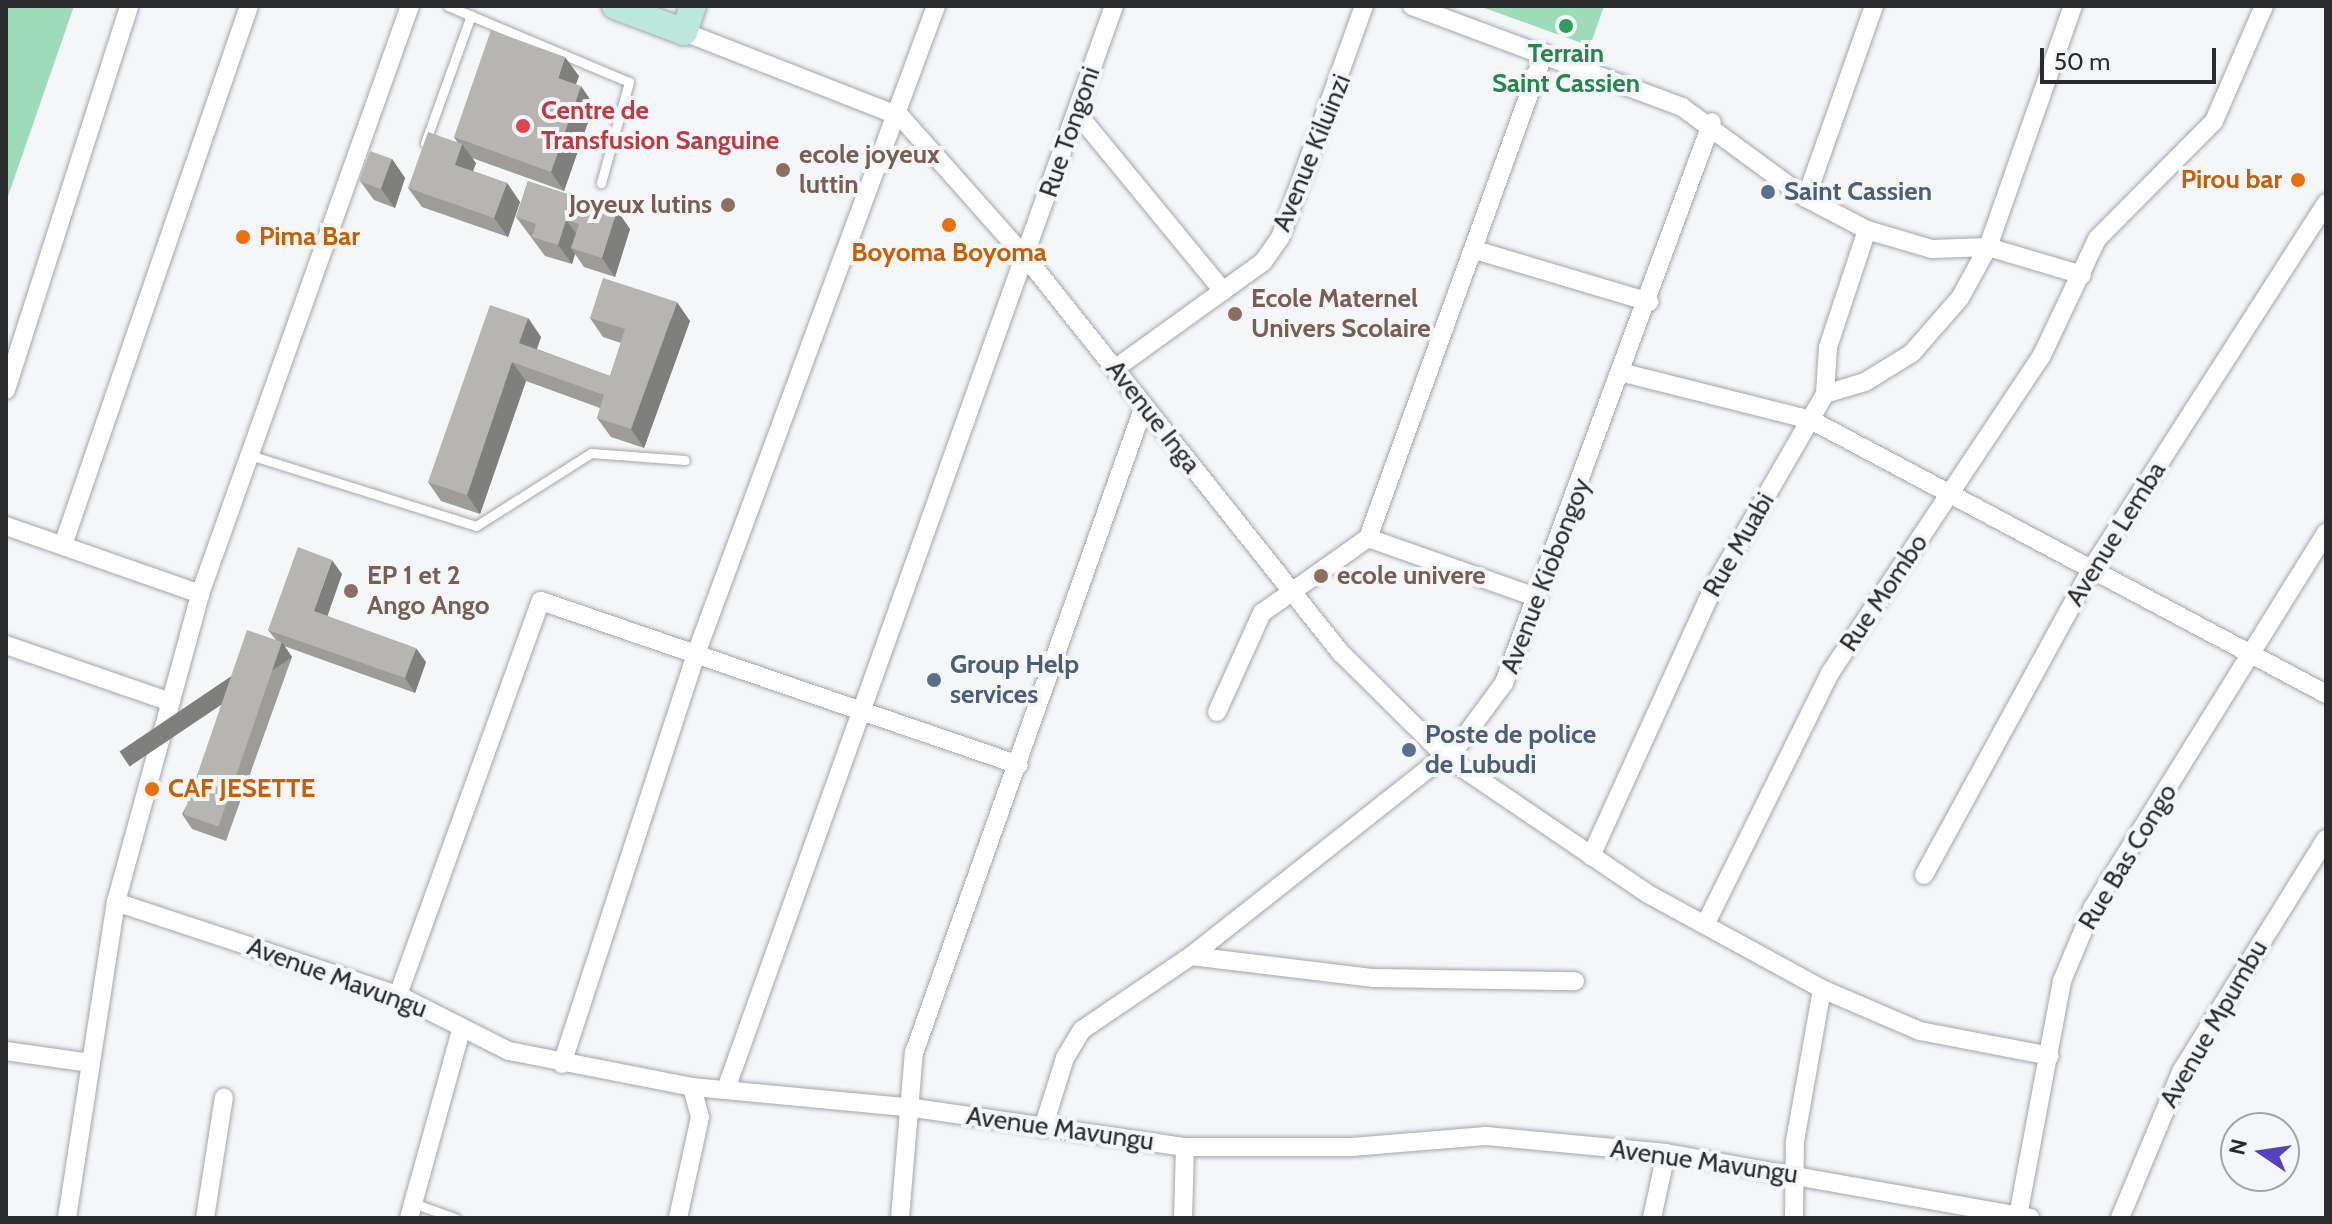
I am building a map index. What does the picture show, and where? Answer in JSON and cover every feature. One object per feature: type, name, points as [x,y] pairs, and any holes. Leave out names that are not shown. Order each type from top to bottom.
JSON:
[{"type":"street","points":[[6,390],[129,6]]},
{"type":"street","points":[[63,545],[249,6]]},
{"type":"street","points":[[67,1218],[116,902],[168,701],[200,594],[253,456],[410,6]]},
{"type":"street","points":[[615,6],[684,32],[693,6]]},
{"type":"street","points":[[562,1064],[697,651],[900,116],[936,6]]},
{"type":"street","name":"Rue Tongoni","points":[[726,1089],[1114,6]]},
{"type":"street","name":"Avenue Kiluinzi","points":[[1116,368],[1263,262],[1280,238],[1364,6]]},
{"type":"street","points":[[1412,6],[1544,53],[1712,122],[1806,198],[1867,230],[1932,249],[1988,247],[2082,275]]},
{"type":"street","points":[[1806,198],[1874,6]]},
{"type":"street","points":[[1825,394],[1865,382],[1912,353],[1960,298],[1988,247],[2073,6]]},
{"type":"street","name":"Rue Mombo","points":[[1706,923],[1830,673],[1953,493],[2042,355],[2117,213],[2214,121],[2264,6]]},
{"type":"street","name":"Avenue Inga","points":[[684,32],[900,116],[1026,258],[1341,653],[1445,756],[1591,856],[1822,989],[1920,1031],[2050,1056]]},
{"type":"street","points":[[1217,712],[1254,623],[1289,589],[1368,538],[1544,53]]},
{"type":"street","points":[[1076,112],[1223,291]]},
{"type":"street","name":"Avenue Kiobongoy","points":[[1043,1128],[1065,1058],[1082,1030],[1191,956],[1445,756],[1504,683],[1624,373],[1712,122]]},
{"type":"street","name":"Avenue Lemba","points":[[1924,875],[2092,568],[2326,203]]},
{"type":"street","name":"Rue Muabi","points":[[1591,856],[1713,588],[1825,394],[1828,347],[1867,230]]},
{"type":"street","points":[[1475,250],[1649,302]]},
{"type":"street","points":[[1624,373],[1811,420],[2326,694]]},
{"type":"street","points":[[900,1218],[914,1108],[908,1076],[914,1053],[1019,765],[1144,406]]},
{"type":"street","points":[[6,526],[200,594]]},
{"type":"street","name":"Rue Bas Congo","points":[[2024,1217],[2062,981],[2093,907],[2255,655],[2326,533]]},
{"type":"street","points":[[1368,538],[1538,598]]},
{"type":"street","points":[[398,995],[541,601],[864,706],[1019,765]]},
{"type":"street","points":[[6,645],[168,701]]},
{"type":"street","name":"Avenue Mpumbu","points":[[2120,1218],[2182,1070],[2326,839]]},
{"type":"street","name":"Avenue Mavungu","points":[[116,902],[398,995],[461,1031],[562,1064],[692,1087],[914,1108],[1185,1147],[1352,1147],[1486,1136],[1666,1153],[2024,1217]]},
{"type":"street","points":[[1191,956],[1374,978],[1575,981]]},
{"type":"street","points":[[1794,1218],[1794,1175],[1822,989]]},
{"type":"street","points":[[411,1211],[461,1031]]},
{"type":"street","points":[[6,1051],[90,1063]]},
{"type":"street","points":[[678,1218],[700,1117],[692,1087]]},
{"type":"street","points":[[205,1218],[224,1097]]},
{"type":"street","points":[[1183,1218],[1185,1147]]},
{"type":"street","points":[[1652,1218],[1666,1153]]},
{"type":"lane","points":[[448,6],[629,82],[601,183]]},
{"type":"lane","points":[[421,154],[471,15]]},
{"type":"lane","points":[[253,456],[476,526],[506,514],[591,453],[685,460]]},
{"type":"lane","points":[[411,1211],[455,1218]]},
{"type":"green space","points":[[6,6],[74,6],[6,202]]},
{"type":"green space","name":"Terrain Saint Cassien","points":[[1479,6],[1604,6],[1590,46]]},
{"type":"building","points":[[491,30],[565,57],[558,78],[581,86],[551,172],[454,137]]},
{"type":"building","points":[[428,132],[462,144],[455,165],[507,183],[494,218],[408,188]]},
{"type":"building","points":[[370,151],[392,159],[381,189],[359,181]]},
{"type":"building","points":[[528,181],[617,210],[602,258],[571,248],[579,224],[566,220],[558,245],[532,237],[536,224],[516,217]]},
{"type":"building","points":[[603,278],[677,302],[631,429],[597,418],[604,395],[512,362],[467,495],[428,482],[490,305],[528,318],[519,343],[610,376],[625,329],[590,318]]},
{"type":"building","points":[[298,547],[332,560],[314,611],[416,648],[405,678],[268,630]]},
{"type":"building","points":[[247,630],[282,642],[218,826],[184,814]]},
{"type":"place","name":"Terrain Saint Cassien","points":[[1566,26]]},
{"type":"place","name":"Centre de Transfusion Sanguine","points":[[523,126]]},
{"type":"place","name":"ecole joyeux luttin","points":[[783,170]]},
{"type":"place","name":"Pirou bar","points":[[2298,180]]},
{"type":"place","name":"Saint Cassien","points":[[1768,192]]},
{"type":"place","name":"Joyeux lutins","points":[[728,205]]},
{"type":"place","name":"Boyoma Boyoma","points":[[949,225]]},
{"type":"place","name":"Pima Bar","points":[[243,237]]},
{"type":"place","name":"Ecole Maternel Univers Scolaire","points":[[1235,314]]},
{"type":"place","name":"ecole univere","points":[[1321,576]]},
{"type":"place","name":"EP 1 et 2 Ango Ango","points":[[351,591]]},
{"type":"place","name":"Group Help services","points":[[934,680]]},
{"type":"place","name":"Poste de police de Lubudi","points":[[1409,750]]},
{"type":"place","name":"CAF JESETTE","points":[[152,789]]}]
